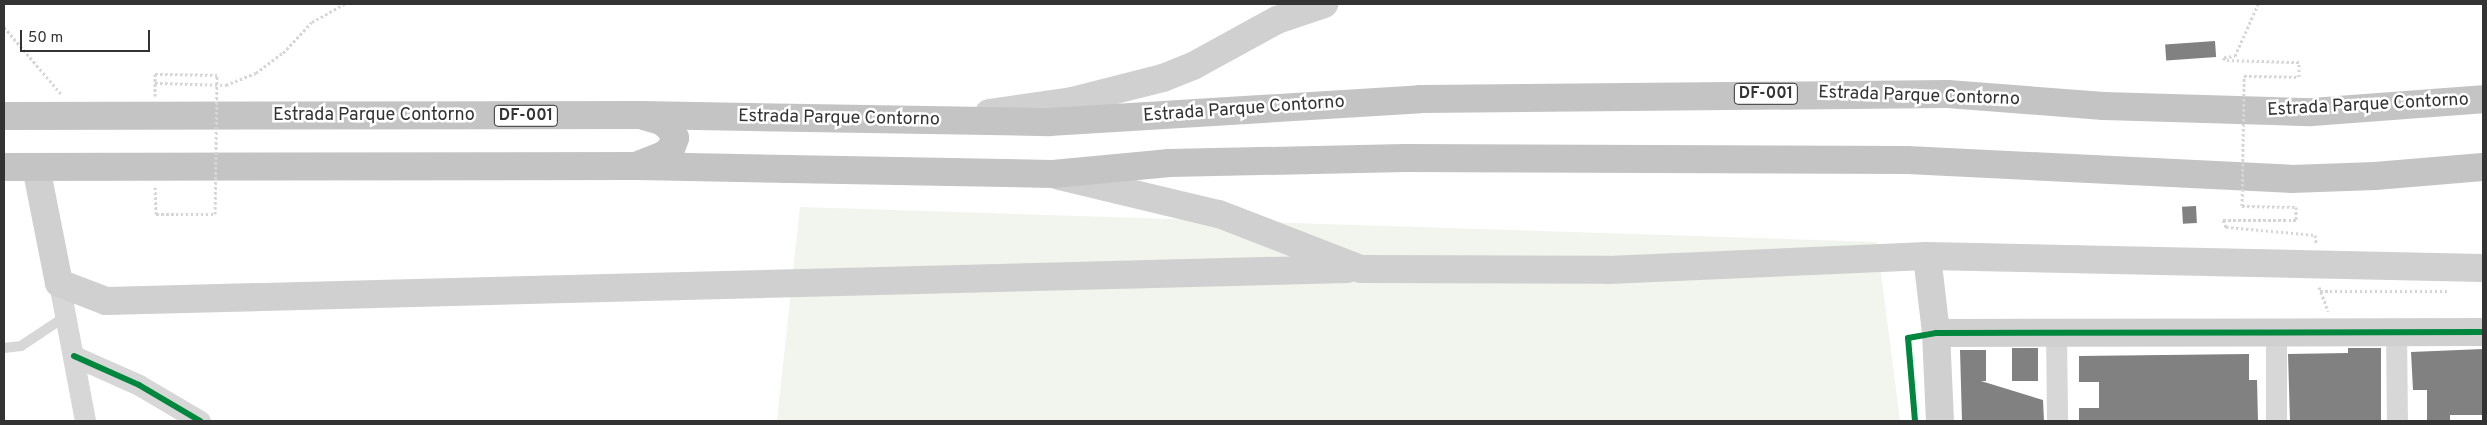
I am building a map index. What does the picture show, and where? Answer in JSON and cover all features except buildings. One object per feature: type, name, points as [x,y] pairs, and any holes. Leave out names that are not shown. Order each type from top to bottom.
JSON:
[{"type":"highway","name":"Estrada Parque Contorno","points":[[4,116],[640,116],[1048,122],[1420,99],[1724,94],[1948,94],[2113,107],[2312,112],[2483,99]]},
{"type":"highway","points":[[637,166],[662,156],[670,149],[675,138],[670,128],[661,121],[640,116]]},
{"type":"highway","points":[[4,168],[637,166],[1053,174],[1169,163],[1405,158],[1907,160],[2291,179],[2483,167]]},
{"type":"main road","points":[[945,120],[1135,88],[1193,66],[1277,20],[1324,4]]},
{"type":"main road","points":[[36,167],[59,283],[106,301],[1361,269],[1608,270],[1926,256],[2319,279],[2483,268]]},
{"type":"main road","points":[[1053,174],[1219,214],[1361,269]]},
{"type":"main road","points":[[1926,256],[1936,333],[1940,421]]},
{"type":"main road","points":[[1936,333],[2276,330],[2483,332]]},
{"type":"street","points":[[59,283],[85,421]]},
{"type":"street","points":[[2276,330],[2276,421]]},
{"type":"street","points":[[2396,330],[2397,421]]},
{"type":"street","points":[[2056,333],[2057,421]]},
{"type":"street","points":[[74,356],[140,385],[200,421]]},
{"type":"lane","points":[[4,348],[21,346],[66,316]]},
{"type":"path","points":[[154,83],[226,85],[256,73],[282,53],[312,22],[344,4]]},
{"type":"path","points":[[2258,4],[2235,56],[2224,57],[2224,60],[2299,62],[2299,77],[2244,76],[2242,206],[2296,207],[2296,220],[2223,220],[2226,227],[2315,235],[2319,279],[2339,330]]},
{"type":"path","points":[[4,27],[80,116]]},
{"type":"path","points":[[155,167],[156,214],[215,214],[218,75],[155,74],[156,116]]},
{"type":"path","points":[[2319,279],[2451,291]]},
{"type":"shaded area","points":[[800,207],[1877,242],[1900,421],[777,421]]},
{"type":"cycle path","points":[[1915,421],[1908,338],[1936,333],[2483,332]]},
{"type":"cycle path","points":[[74,356],[139,385],[200,421]]}]
